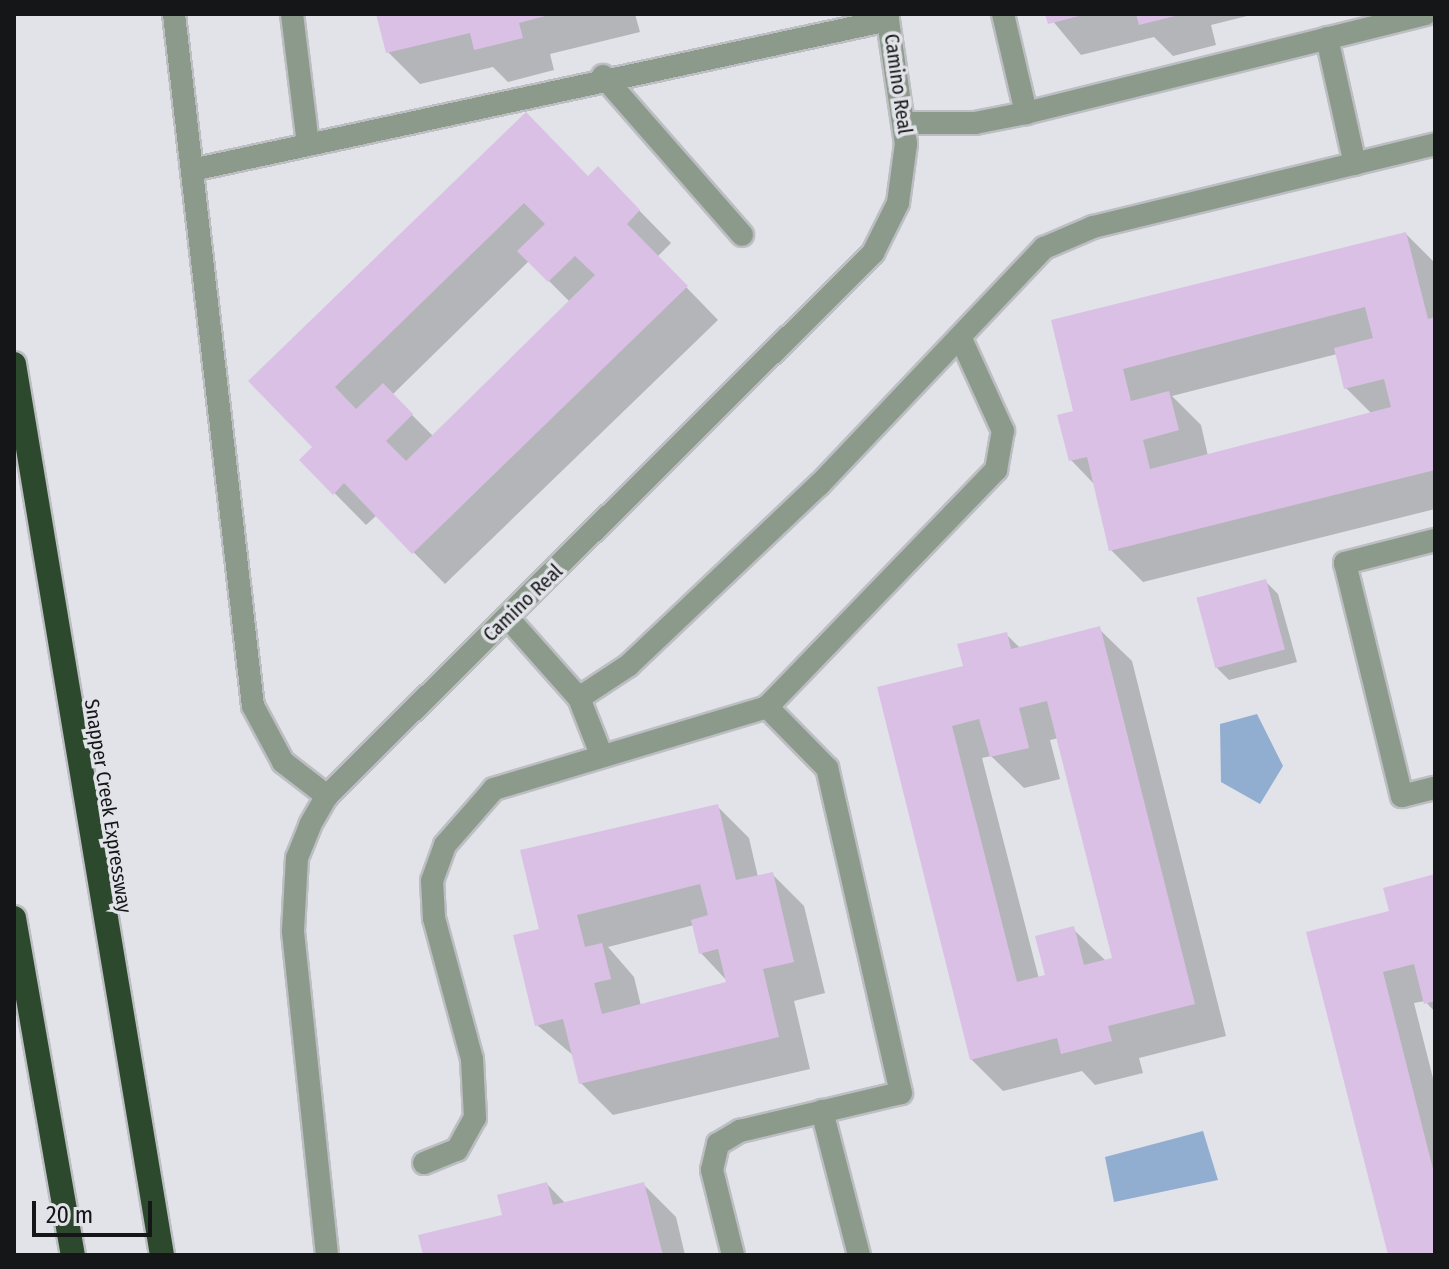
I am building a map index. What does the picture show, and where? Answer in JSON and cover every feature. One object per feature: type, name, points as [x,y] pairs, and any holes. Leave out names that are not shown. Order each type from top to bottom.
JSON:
[{"type":"highway","name":"Snapper Creek Expressway","points":[[14,364],[162,1255]]},
{"type":"highway","points":[[14,918],[73,1255]]},
{"type":"street","points":[[174,14],[253,706],[283,762],[327,796]]},
{"type":"street","points":[[292,14],[308,144]]},
{"type":"street","points":[[1003,14],[1026,113]]},
{"type":"street","points":[[905,123],[966,124],[1026,113],[1327,38],[1358,22],[1425,14]]},
{"type":"street","points":[[192,170],[603,76],[887,17]]},
{"type":"street","name":"Camino Real","points":[[327,1255],[292,894],[297,858],[327,796],[854,277],[898,203],[905,123],[887,17]]},
{"type":"street","points":[[1327,38],[1355,164]]},
{"type":"street","points":[[603,76],[742,235]]},
{"type":"street","points":[[579,698],[659,637],[961,339],[1022,267],[1067,235],[1435,144]]},
{"type":"street","points":[[424,1163],[457,1150],[475,1118],[472,1059],[434,918],[432,881],[445,845],[494,789],[601,754],[767,707],[996,470],[1003,431],[961,339]]},
{"type":"street","points":[[1435,540],[1345,563],[1402,796],[1435,788]]},
{"type":"street","points":[[507,617],[579,698],[601,754]]},
{"type":"street","points":[[733,1255],[712,1170],[718,1144],[822,1111],[901,1093],[827,768],[767,707]]},
{"type":"street","points":[[822,1111],[859,1255]]},
{"type":"water","points":[[1257,714],[1283,766],[1260,804],[1221,782],[1220,724]]},
{"type":"water","points":[[1203,1131],[1218,1180],[1114,1202],[1105,1157]]},
{"type":"building","points":[[376,14],[549,15],[519,23],[523,38],[474,50],[470,33],[386,53]]},
{"type":"building","points":[[1045,14],[1083,14],[1083,15],[1048,24]]},
{"type":"building","points":[[1136,14],[1179,14],[1179,15],[1139,25]]},
{"type":"building","points":[[526,112],[588,176],[598,166],[640,210],[627,224],[688,286],[412,554],[344,483],[333,495],[299,460],[312,447],[248,381]],"holes":[[[524,203],[545,224],[517,251],[548,282],[575,256],[595,275],[406,461],[386,441],[413,414],[383,383],[356,409],[335,387]]]},
{"type":"building","points":[[1406,232],[1428,319],[1435,317],[1435,470],[1109,551],[1087,457],[1069,461],[1057,415],[1073,411],[1051,320]],"holes":[[[1365,307],[1373,338],[1334,348],[1344,389],[1384,379],[1391,407],[1150,469],[1143,440],[1179,430],[1169,391],[1131,401],[1123,369]]]},
{"type":"building","points":[[1266,579],[1285,650],[1215,668],[1196,598]]},
{"type":"building","points":[[1100,626],[1195,1004],[1108,1026],[1112,1041],[1061,1054],[1057,1038],[970,1060],[877,687],[963,666],[957,644],[1007,632],[1011,649]],"holes":[[[1047,701],[1112,958],[1084,965],[1074,926],[1035,936],[1045,975],[1017,982],[952,726],[979,719],[990,757],[1029,748],[1019,708]]]},
{"type":"building","points":[[718,804],[736,880],[773,872],[794,962],[763,969],[779,1037],[579,1084],[563,1019],[535,1026],[513,935],[539,929],[520,850]],"holes":[[[700,884],[708,915],[691,920],[699,954],[718,949],[726,982],[602,1014],[594,983],[611,979],[602,943],[585,947],[577,915]]]},
{"type":"building","points":[[1435,874],[1435,1001],[1424,1004],[1414,964],[1383,972],[1435,1177],[1435,1255],[1388,1255],[1306,932],[1389,911],[1383,888]]},
{"type":"building","points":[[547,1182],[553,1205],[644,1182],[663,1255],[423,1255],[418,1235],[502,1215],[497,1195]]}]
